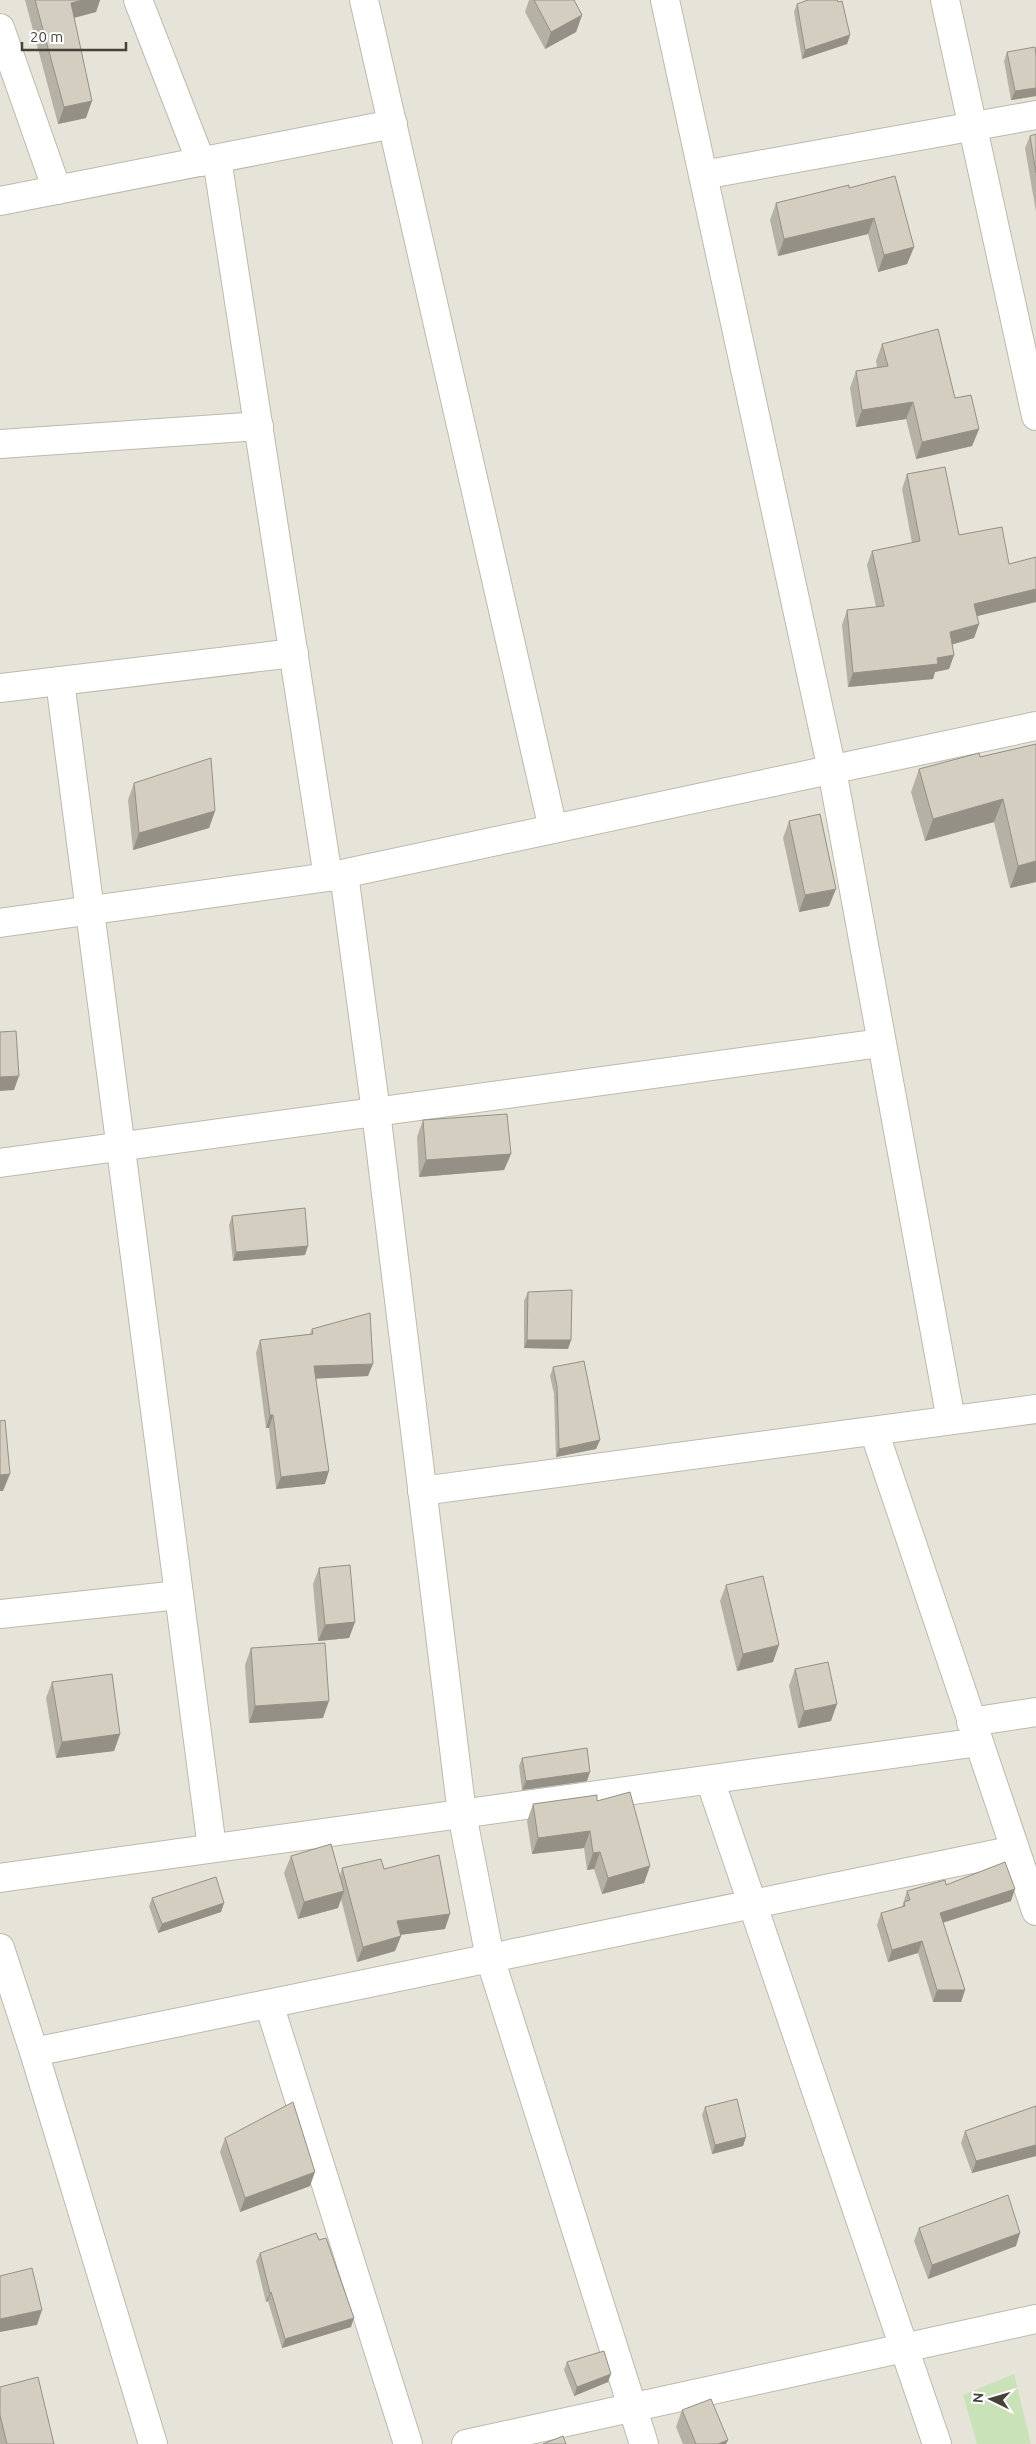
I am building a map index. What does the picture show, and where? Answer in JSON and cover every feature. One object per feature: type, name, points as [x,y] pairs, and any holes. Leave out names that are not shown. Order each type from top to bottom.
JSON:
[{"type":"street","points":[[138,0],[209,160],[259,426],[294,653],[336,876],[376,1112],[462,1814],[490,1958],[631,2408],[644,2444]]},
{"type":"street","points":[[364,0],[553,829]]},
{"type":"street","points":[[665,0],[832,770],[950,1420]]},
{"type":"street","points":[[946,0],[1036,416]]},
{"type":"street","points":[[1,33],[58,190]]},
{"type":"street","points":[[703,175],[1036,116]]},
{"type":"street","points":[[0,201],[392,124]]},
{"type":"street","points":[[0,444],[259,426]]},
{"type":"street","points":[[0,688],[294,653]]},
{"type":"street","points":[[60,681],[212,1848]]},
{"type":"street","points":[[0,923],[336,876],[1036,726]]},
{"type":"street","points":[[0,1163],[881,1043]]},
{"type":"street","points":[[422,1491],[1036,1409]]},
{"type":"street","points":[[874,1431],[1036,1911]]},
{"type":"street","points":[[0,1614],[179,1595]]},
{"type":"street","points":[[0,1878],[710,1780],[975,1732],[1036,1712]]},
{"type":"street","points":[[710,1780],[938,2444]]},
{"type":"street","points":[[34,2052],[1015,1850]]},
{"type":"street","points":[[0,1948],[34,2052],[153,2444]]},
{"type":"street","points":[[269,2004],[408,2444]]},
{"type":"street","points":[[466,2444],[1036,2319]]},
{"type":"shaded area","points":[[0,0],[1036,0],[1036,2444],[0,2444]]},
{"type":"green space","points":[[1014,2374],[1031,2444],[977,2444],[963,2395]]},
{"type":"building","points":[[35,0],[83,0],[71,3],[92,101],[64,107]]},
{"type":"building","points":[[534,0],[574,0],[582,15],[551,32]]},
{"type":"building","points":[[808,0],[842,1],[850,35],[805,50],[797,4]]},
{"type":"building","points":[[1035,47],[1036,88],[1015,91],[1007,52]]},
{"type":"building","points":[[1036,134],[1036,173],[1030,136]]},
{"type":"building","points":[[895,176],[914,247],[884,255],[874,218],[784,239],[776,203],[849,185],[849,188]]},
{"type":"building","points":[[938,329],[955,398],[971,395],[979,429],[922,442],[913,402],[862,410],[856,371],[888,366],[882,344]]},
{"type":"building","points":[[945,467],[959,535],[1002,527],[1009,564],[1036,557],[1036,589],[974,604],[979,624],[950,632],[954,655],[937,658],[938,664],[853,673],[847,610],[884,606],[872,551],[920,541],[907,474]]},
{"type":"building","points":[[1036,744],[1036,861],[1018,866],[1003,799],[933,819],[919,769],[979,753],[980,757]]},
{"type":"building","points":[[211,758],[215,811],[139,833],[134,783]]},
{"type":"building","points":[[820,814],[836,889],[805,895],[789,821]]},
{"type":"building","points":[[16,1031],[19,1076],[0,1077],[0,1032]]},
{"type":"building","points":[[507,1114],[511,1154],[426,1160],[423,1120]]},
{"type":"building","points":[[305,1208],[308,1246],[236,1252],[232,1216]]},
{"type":"building","points":[[572,1290],[571,1340],[527,1340],[528,1292]]},
{"type":"building","points":[[370,1313],[373,1364],[314,1366],[329,1471],[281,1477],[260,1340],[313,1334],[312,1329]]},
{"type":"building","points":[[584,1361],[600,1440],[559,1449],[557,1386],[553,1367]]},
{"type":"building","points":[[5,1420],[10,1474],[0,1475],[0,1421]]},
{"type":"building","points":[[350,1565],[355,1622],[325,1625],[319,1568]]},
{"type":"building","points":[[763,1576],[779,1645],[743,1654],[726,1585]]},
{"type":"building","points":[[325,1643],[329,1701],[255,1706],[251,1648]]},
{"type":"building","points":[[828,1662],[837,1704],[804,1711],[795,1669]]},
{"type":"building","points":[[112,1674],[120,1734],[62,1742],[52,1682]]},
{"type":"building","points":[[587,1748],[590,1772],[526,1781],[522,1758]]},
{"type":"building","points":[[630,1792],[650,1866],[608,1878],[600,1852],[593,1853],[590,1831],[538,1838],[533,1804],[597,1795],[597,1801]]},
{"type":"building","points":[[331,1844],[344,1891],[304,1902],[291,1856]]},
{"type":"building","points":[[439,1855],[450,1914],[397,1921],[401,1936],[363,1947],[342,1868],[381,1859],[384,1869]]},
{"type":"building","points":[[1005,1862],[1015,1889],[940,1913],[965,1990],[937,1990],[922,1941],[892,1950],[881,1913],[905,1906],[904,1902],[910,1900],[907,1891],[945,1880],[946,1885]]},
{"type":"building","points":[[216,1877],[224,1903],[162,1924],[152,1898]]},
{"type":"building","points":[[737,2099],[746,2137],[715,2145],[705,2107]]},
{"type":"building","points":[[293,2102],[315,2172],[245,2198],[225,2138]]},
{"type":"building","points":[[1036,2106],[1036,2145],[976,2161],[965,2131]]},
{"type":"building","points":[[1008,2195],[1020,2233],[932,2265],[919,2228]]},
{"type":"building","points":[[316,2233],[319,2240],[326,2238],[354,2318],[285,2339],[270,2293],[260,2253]]},
{"type":"building","points":[[32,2268],[42,2310],[0,2319],[0,2276]]},
{"type":"building","points":[[604,2351],[611,2374],[577,2387],[567,2362]]},
{"type":"building","points":[[38,2377],[54,2444],[7,2444],[0,2415],[0,2387]]},
{"type":"building","points":[[711,2399],[728,2440],[718,2444],[696,2444],[682,2410]]},
{"type":"building","points":[[563,2436],[566,2444],[543,2444]]}]
